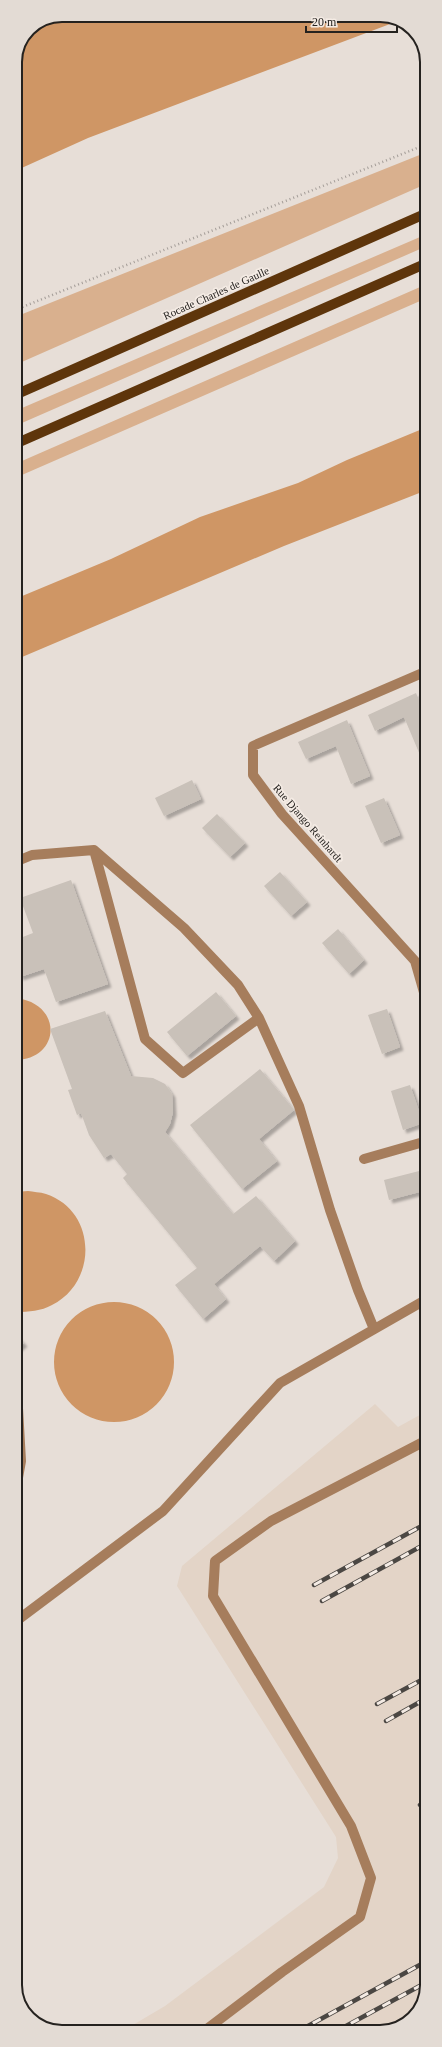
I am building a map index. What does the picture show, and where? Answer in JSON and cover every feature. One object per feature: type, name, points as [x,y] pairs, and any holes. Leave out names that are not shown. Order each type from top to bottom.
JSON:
[{"type":"main road","name":"Rocade Charles de Gaulle","points":[[22,392],[420,216]]},
{"type":"main road","points":[[22,441],[420,266]]},
{"type":"lane","name":"Rue Django Reinhardt","points":[[420,674],[253,746],[253,775],[282,814],[415,962],[420,979]]},
{"type":"lane","points":[[94,850],[145,1039],[184,1073],[259,1018]]},
{"type":"lane","points":[[22,859],[32,855],[94,850],[184,928],[238,985],[259,1018],[299,1106],[330,1210],[358,1290],[374,1329]]},
{"type":"lane","points":[[364,1159],[420,1143]]},
{"type":"lane","points":[[22,1617],[163,1511],[280,1383],[420,1304]]},
{"type":"lane","points":[[212,2025],[282,1972],[360,1917],[371,1878],[351,1826],[213,1596],[215,1561],[271,1521],[420,1444]]},
{"type":"path","points":[[22,307],[420,147]]},
{"type":"shaded area","points":[[62,22],[383,22],[391,24],[88,138],[22,168],[23,54],[29,40],[40,29],[47,25]]},
{"type":"shaded area","points":[[420,155],[420,187],[22,362],[22,314]]},
{"type":"shaded area","points":[[420,237],[420,249],[22,423],[22,408]]},
{"type":"shaded area","points":[[420,287],[420,301],[22,475],[22,461]]},
{"type":"shaded area","points":[[420,430],[420,493],[284,546],[22,657],[22,596],[111,559],[200,517],[298,483],[347,460]]},
{"type":"shaded area","points":[[22,999],[36,1004],[45,1013],[50,1023],[50,1033],[47,1043],[40,1052],[29,1058],[22,1059]]},
{"type":"shaded area","points":[[22,1191],[46,1194],[63,1203],[75,1215],[82,1231],[85,1247],[84,1264],[78,1280],[67,1294],[44,1309],[26,1312],[22,1312]]},
{"type":"shaded area","points":[[114,1302],[137,1306],[157,1319],[170,1339],[174,1362],[170,1385],[157,1405],[137,1418],[114,1422],[91,1418],[71,1405],[58,1385],[54,1362],[58,1339],[71,1319],[91,1306]]},
{"type":"shaded area","points":[[375,1404],[398,1427],[420,1415],[420,1990],[415,2005],[400,2020],[385,2025],[133,2025],[165,2006],[324,1887],[338,1858],[336,1837],[177,1586],[182,1566]]},
{"type":"building","points":[[416,693],[420,702],[420,755],[404,717],[375,731],[368,715]]},
{"type":"building","points":[[347,720],[370,776],[351,784],[336,746],[306,759],[298,742]]},
{"type":"building","points":[[192,780],[201,799],[164,816],[155,798]]},
{"type":"building","points":[[384,798],[400,835],[381,843],[365,806]]},
{"type":"building","points":[[217,814],[245,843],[230,857],[202,828]]},
{"type":"building","points":[[280,872],[307,902],[291,916],[264,886]]},
{"type":"building","points":[[71,880],[108,984],[56,1002],[44,969],[22,976],[22,937],[33,933],[22,903],[22,897]]},
{"type":"building","points":[[338,929],[364,960],[349,974],[322,943]]},
{"type":"building","points":[[216,992],[236,1016],[187,1056],[167,1032]]},
{"type":"building","points":[[387,1009],[400,1047],[382,1054],[368,1015]]},
{"type":"building","points":[[105,1011],[131,1076],[153,1078],[165,1084],[172,1094],[173,1112],[170,1124],[165,1132],[233,1214],[256,1196],[295,1241],[274,1261],[260,1246],[214,1284],[226,1299],[203,1319],[175,1285],[197,1268],[123,1178],[127,1174],[111,1154],[104,1158],[89,1135],[81,1113],[77,1115],[68,1090],[72,1089],[50,1029]]},
{"type":"building","points":[[260,1069],[294,1110],[259,1139],[277,1161],[242,1189],[190,1125]]},
{"type":"building","points":[[410,1085],[420,1114],[420,1124],[403,1130],[391,1091]]},
{"type":"building","points":[[420,1171],[420,1192],[389,1200],[384,1180]]},
{"type":"railway","points":[[314,1585],[420,1527]]},
{"type":"railway","points":[[322,1601],[420,1547]]},
{"type":"railway","points":[[377,1704],[420,1681]]},
{"type":"railway","points":[[386,1721],[420,1702]]},
{"type":"railway","points":[[310,2025],[420,1965]]},
{"type":"railway","points":[[348,2025],[420,1986]]}]
